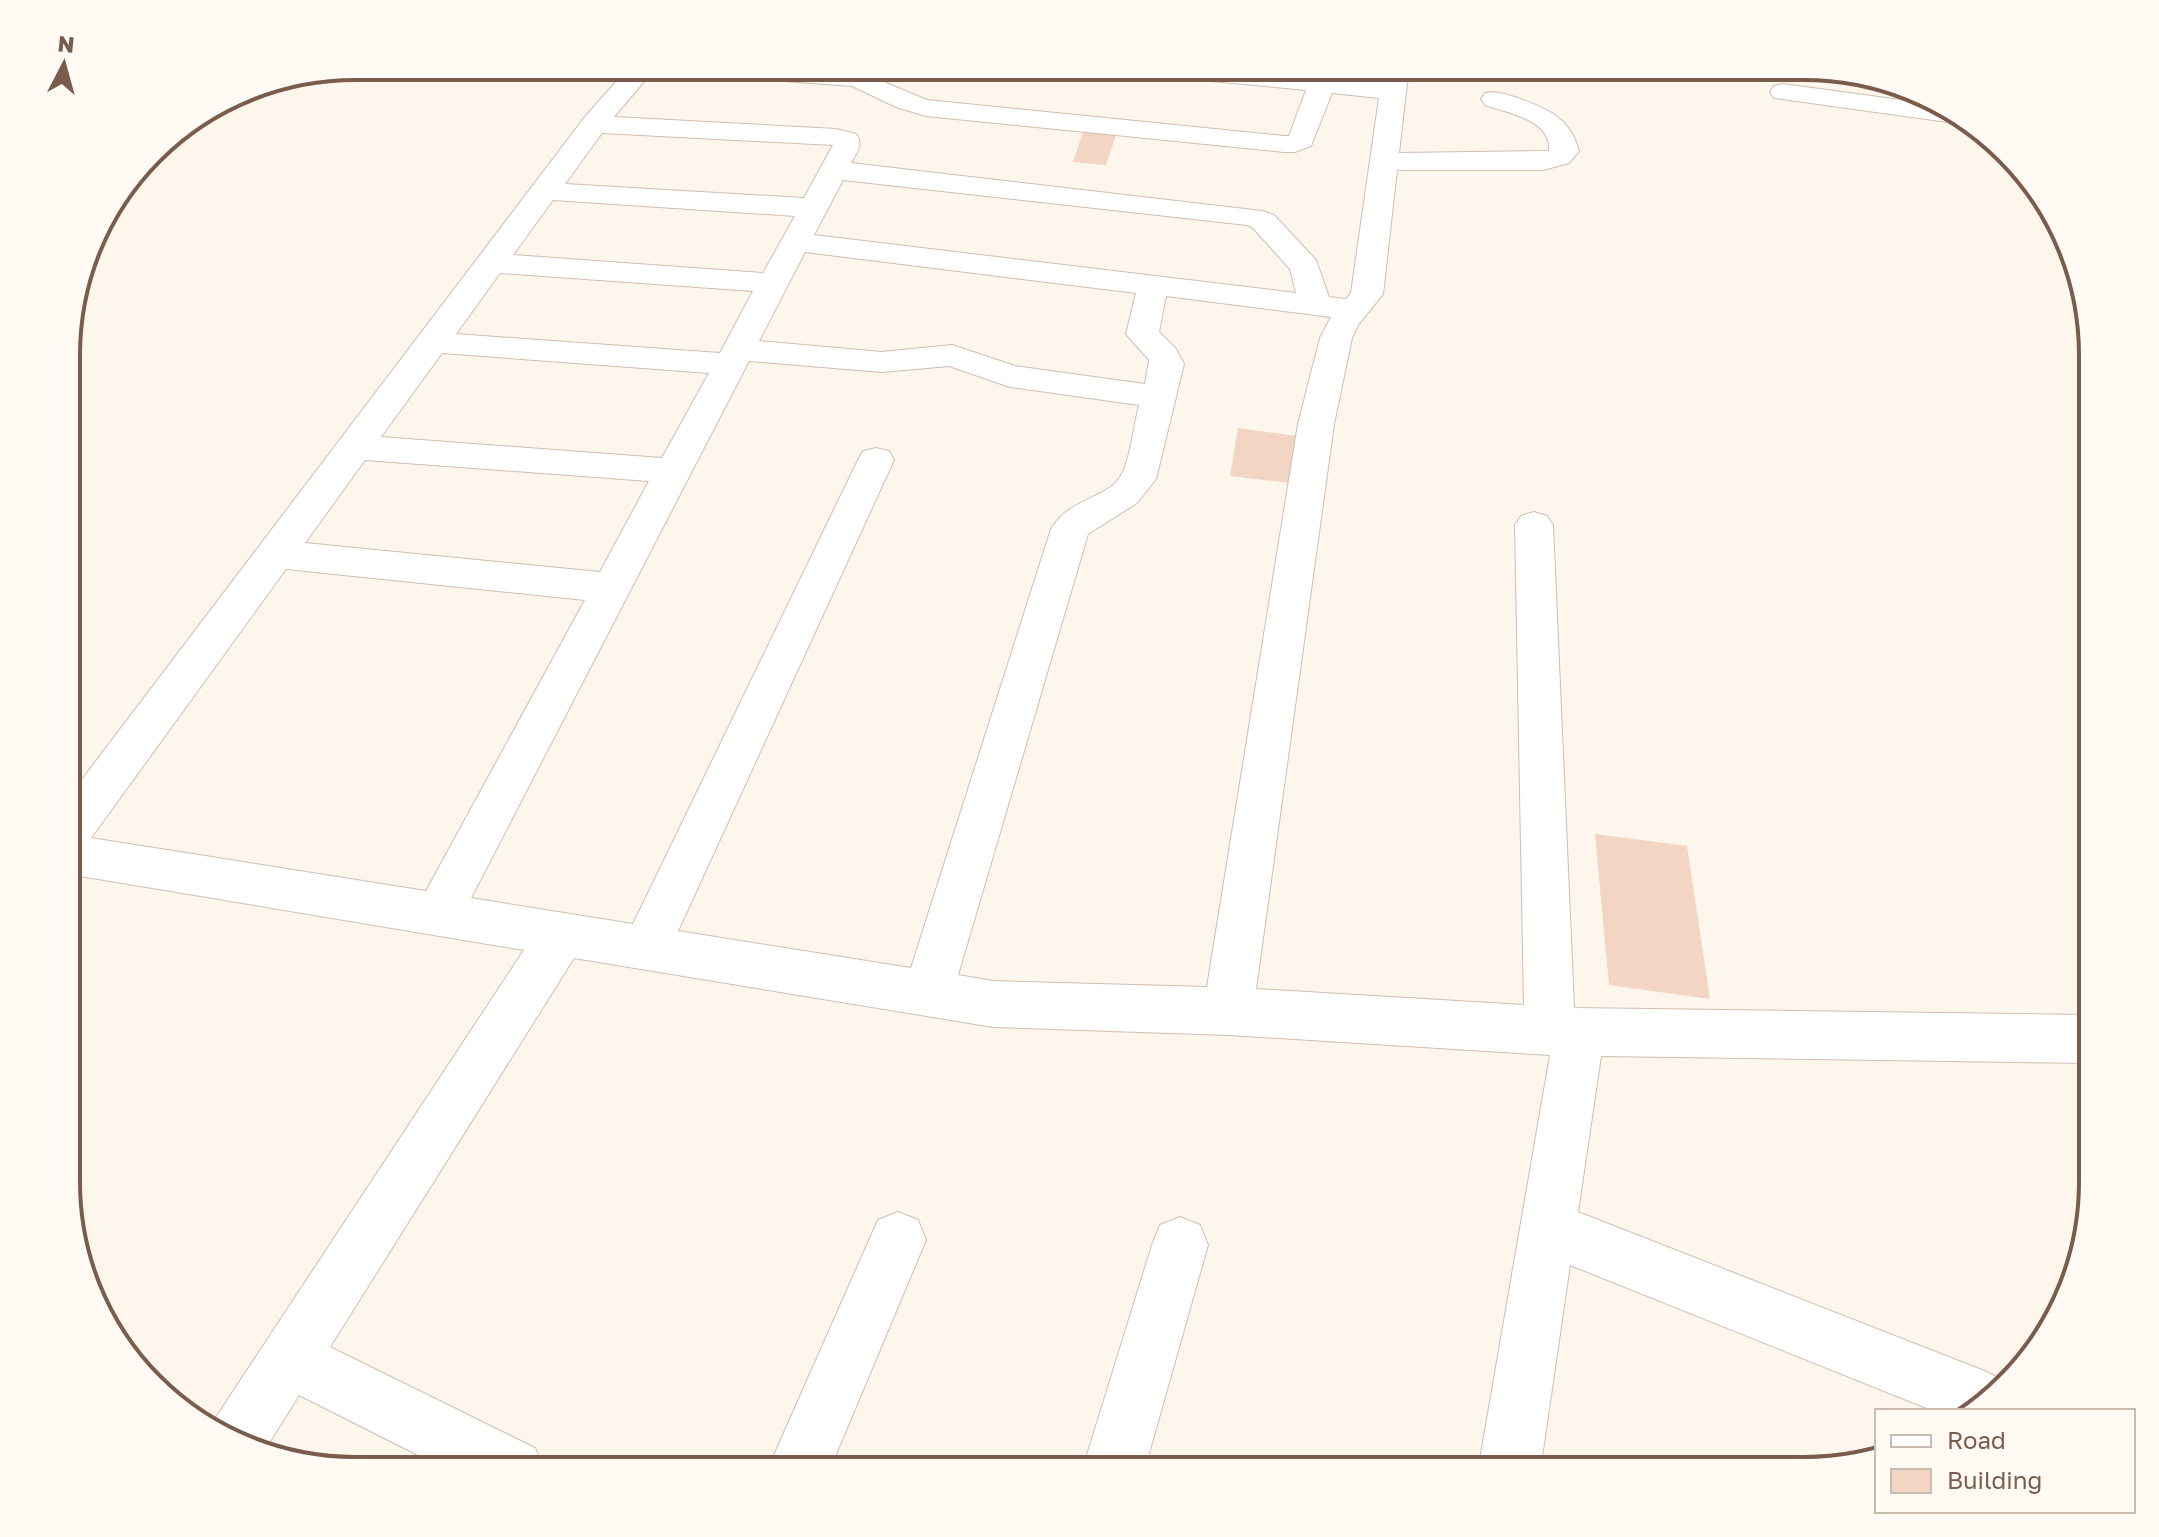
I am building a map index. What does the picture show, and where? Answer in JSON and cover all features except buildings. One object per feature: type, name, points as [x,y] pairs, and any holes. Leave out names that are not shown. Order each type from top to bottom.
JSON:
[{"type":"street","points":[[81,849],[275,554],[594,124],[631,81]]},
{"type":"street","points":[[866,81],[902,102],[926,108],[1284,144],[1295,144],[1301,140],[1322,84]]},
{"type":"street","points":[[1291,81],[1322,84],[1365,81]]},
{"type":"street","points":[[1228,1011],[1316,424],[1336,338],[1367,294],[1394,81]]},
{"type":"street","points":[[1783,92],[1931,112]]},
{"type":"street","points":[[1384,161],[1543,162],[1559,157],[1565,151],[1563,134],[1556,125],[1546,118],[1494,99]]},
{"type":"street","points":[[438,914],[847,145],[846,140],[836,137],[594,124]]},
{"type":"street","points":[[834,170],[1252,217],[1263,221],[1305,267],[1315,304]]},
{"type":"street","points":[[544,191],[815,208]]},
{"type":"street","points":[[796,242],[1356,310]]},
{"type":"street","points":[[491,263],[774,283]]},
{"type":"street","points":[[928,994],[1070,529],[1076,520],[1128,493],[1134,486],[1167,364],[1164,356],[1142,334],[1153,286]]},
{"type":"street","points":[[433,342],[882,362],[952,355],[1010,376],[1159,397]]},
{"type":"street","points":[[355,447],[674,471]]},
{"type":"street","points":[[646,948],[876,460]]},
{"type":"street","points":[[1511,1457],[1547,1228],[1564,1032],[1534,525]]},
{"type":"street","points":[[275,554],[612,588]]},
{"type":"street","points":[[81,860],[993,1004],[1228,1011],[1564,1032],[2078,1039]]},
{"type":"street","points":[[242,1432],[562,934]]},
{"type":"street","points":[[1547,1228],[1974,1397]]},
{"type":"street","points":[[804,1456],[898,1240]]},
{"type":"street","points":[[1117,1457],[1180,1245]]},
{"type":"street","points":[[290,1359],[485,1456]]}]
